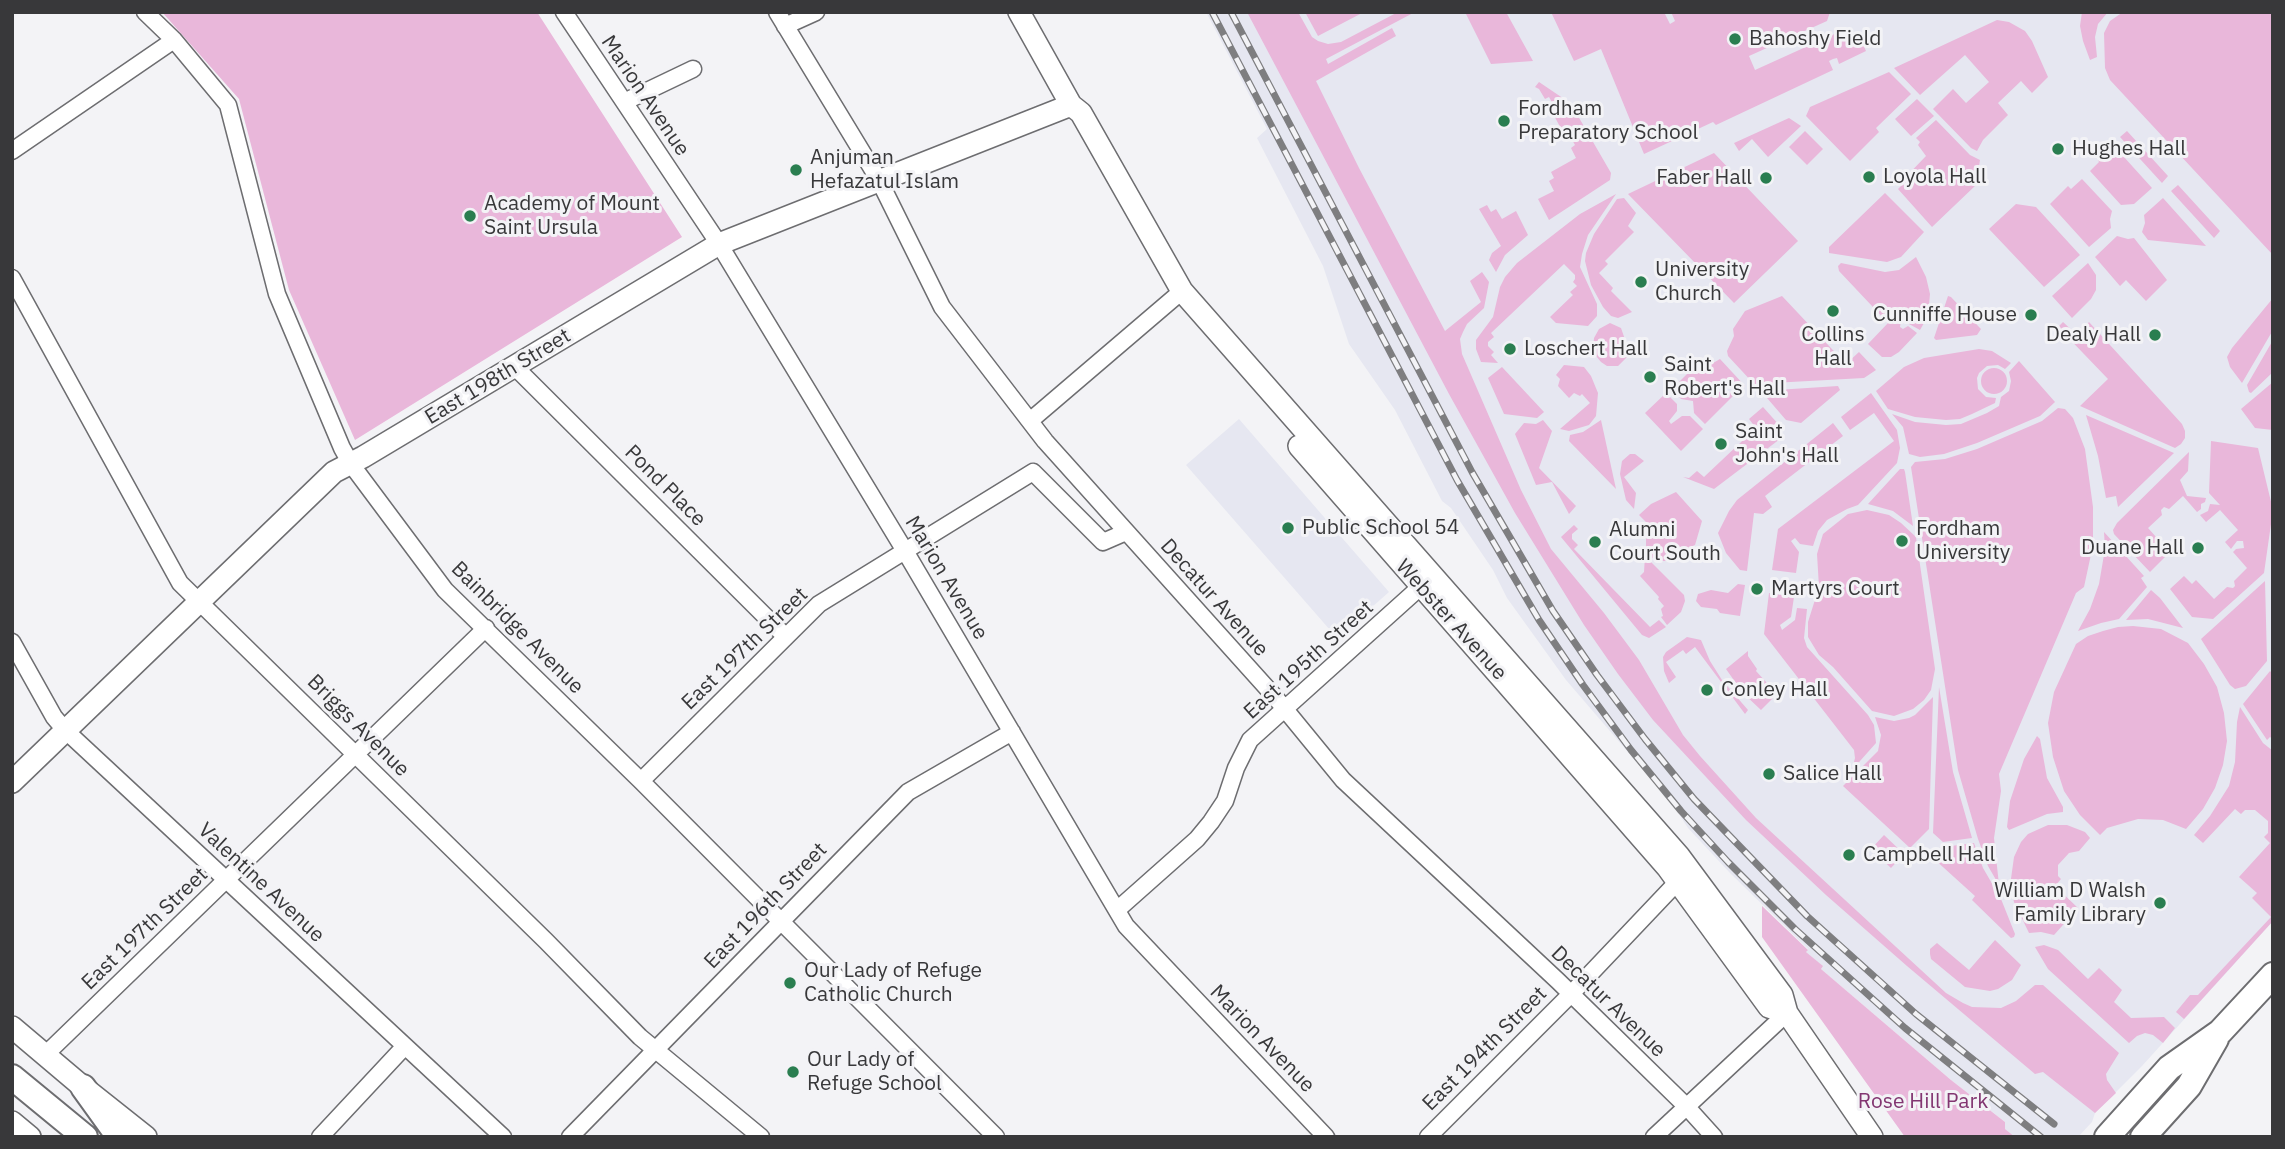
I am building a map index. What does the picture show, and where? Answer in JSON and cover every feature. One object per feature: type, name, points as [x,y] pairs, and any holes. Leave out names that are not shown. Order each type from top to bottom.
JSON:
[{"type":"main road","points":[[2107,1137],[2169,1068],[2220,1032],[2273,975]]},
{"type":"main road","points":[[2143,1137],[2189,1086],[2220,1032]]},
{"type":"main road","points":[[12,1077],[85,1137]]},
{"type":"main road","points":[[83,1087],[119,1137]]},
{"type":"main road","points":[[51,1110],[72,1137]]},
{"type":"street","name":"Bainbridge Avenue","points":[[145,12],[174,40],[228,105],[277,294],[342,448],[351,464],[445,590],[996,1137]]},
{"type":"street","name":"Marion Avenue","points":[[564,12],[719,244],[905,551],[1126,926],[1326,1137]]},
{"type":"street","points":[[781,19],[816,12]]},
{"type":"street","name":"Webster Avenue","points":[[1019,12],[1071,105],[1081,113],[1177,296],[1255,375],[1427,580],[1667,842],[1684,875],[1782,995],[1787,1013],[1872,1137]]},
{"type":"street","name":"Decatur Avenue","points":[[781,19],[879,180],[942,307],[1045,440],[1275,697],[1343,780],[1570,994],[1714,1137]]},
{"type":"street","points":[[12,151],[174,40]]},
{"type":"street","points":[[624,102],[693,69]]},
{"type":"street","name":"East 198th Street","points":[[12,782],[334,472],[516,367],[719,244],[1071,105]]},
{"type":"street","name":"Briggs Avenue","points":[[12,278],[180,583],[546,941],[640,1037],[761,1137]]},
{"type":"street","points":[[1031,420],[1177,296]]},
{"type":"street","name":"Pond Place","points":[[516,367],[785,635]]},
{"type":"street","name":"East 197th Street","points":[[641,782],[785,635],[819,604],[1033,472],[1103,542],[1126,532]]},
{"type":"street","name":"East 195th Street","points":[[1117,910],[1197,839],[1225,801],[1236,768],[1250,740],[1427,580]]},
{"type":"street","name":"East 197th Street","points":[[44,1056],[486,628]]},
{"type":"street","name":"Valentine Avenue","points":[[12,642],[54,717],[65,730],[503,1137]]},
{"type":"street","name":"East 196th Street","points":[[570,1137],[908,792],[1012,732]]},
{"type":"street","name":"East 194th Street","points":[[1428,1137],[1684,875]]},
{"type":"street","points":[[1654,1137],[1787,1013]]},
{"type":"street","points":[[12,1027],[44,1056],[146,1137]]},
{"type":"street","points":[[320,1137],[405,1046]]},
{"type":"street","points":[[12,1122],[30,1137]]},
{"type":"shaded area","name":"Fordham University","points":[[1206,12],[2273,12],[2273,921],[2142,1066],[2095,1113],[2092,1122],[2078,1137],[2015,1137],[2005,1129],[2005,1122],[1951,1080],[1821,969],[1822,966],[1806,952],[1808,949],[1688,828],[1671,802],[1566,680],[1507,598],[1493,570],[1451,508],[1442,501],[1395,410],[1349,344],[1323,266],[1257,138],[1267,129]]},
{"type":"shaded area","name":"Public School 54","points":[[1239,419],[1389,592],[1337,638],[1186,465]]},
{"type":"green space","name":"Academy of Mount Saint Ursula","points":[[162,12],[537,12],[682,237],[355,440],[289,290],[239,99]]},
{"type":"green space","points":[[1247,12],[1298,12],[1312,37],[1328,44],[1341,42],[1398,12],[1415,12],[1326,59],[1328,64],[1392,28],[1396,36],[1316,81],[1445,331],[1481,302],[1470,281],[1482,272],[1489,282],[1484,308],[1467,324],[1460,339],[1462,354],[1521,490],[1551,549],[1639,660],[1683,735],[1700,756],[1756,818],[1946,993],[1972,1007],[2001,1008],[2016,1001],[2035,985],[2043,985],[2119,1053],[2106,1074],[2116,1093],[2095,1113],[2043,1072],[2035,1074],[1826,895],[1746,820],[1653,720],[1584,625],[1515,513]]},
{"type":"green space","points":[[1305,12],[1364,12],[1318,36]]},
{"type":"green space","points":[[1465,12],[1506,12],[1533,61],[1491,64]]},
{"type":"green space","points":[[1551,12],[1664,12],[1670,24],[1675,21],[1671,12],[1830,12],[1827,21],[1749,56],[1755,70],[1841,31],[1844,39],[1858,33],[1866,51],[1839,64],[1837,58],[1833,59],[1829,61],[1833,70],[1716,125],[1713,122],[1644,154],[1601,49],[1574,61]]},
{"type":"green space","points":[[2082,12],[2108,12],[2098,24],[2095,37],[2097,57],[2090,60],[2080,26]]},
{"type":"green space","points":[[2123,12],[2273,12],[2273,255],[2110,80],[2105,68],[2104,33],[2110,21]]},
{"type":"green space","points":[[1997,20],[2009,22],[2025,31],[2048,77],[2032,93],[2021,81],[1998,103],[2008,115],[1983,140],[1977,151],[1933,109],[1953,89],[1966,103],[1989,82],[1965,55],[1920,95],[1894,68]]},
{"type":"green space","points":[[1889,72],[1911,94],[1876,128],[1879,132],[1850,161],[1806,116],[1810,107]]},
{"type":"green space","points":[[1539,82],[1573,105],[1577,104],[1583,113],[1578,116],[1611,173],[1610,180],[1549,220],[1538,199],[1554,191],[1549,181],[1554,178],[1551,172],[1576,158],[1571,148],[1575,145],[1570,136],[1566,138],[1550,108],[1554,106],[1549,97],[1545,99],[1535,87]]},
{"type":"green space","points":[[1917,99],[1934,116],[1911,136],[1895,119]]},
{"type":"green space","points":[[1789,118],[1801,126],[1768,157],[1752,139],[1739,151],[1734,143]]},
{"type":"green space","points":[[1936,120],[1970,155],[1980,160],[1976,185],[1932,227],[1898,189],[1902,185],[1900,183],[1926,156],[1916,138]]},
{"type":"green space","points":[[1805,131],[1823,149],[1807,165],[1789,147]]},
{"type":"green space","points":[[2127,131],[2168,176],[2162,183],[2120,137]]},
{"type":"green space","points":[[2114,146],[2152,188],[2134,204],[2121,205],[2090,171]]},
{"type":"green space","points":[[1714,153],[1798,241],[1734,303],[1628,194]]},
{"type":"green space","points":[[2082,179],[2112,211],[2111,228],[2089,247],[2050,204],[2068,186],[2071,189]]},
{"type":"green space","points":[[2178,185],[2220,231],[2214,238],[2171,191]]},
{"type":"green space","points":[[1885,193],[1924,232],[1901,257],[1887,262],[1829,253],[1829,247]]},
{"type":"green space","points":[[1616,194],[1588,235],[1582,254],[1580,267],[1597,304],[1597,316],[1588,326],[1556,323],[1550,317],[1573,295],[1570,292],[1577,286],[1573,282],[1575,275],[1564,264],[1491,333],[1494,337],[1488,342],[1488,346],[1494,352],[1491,355],[1498,363],[1481,362],[1476,340],[1493,317],[1505,277],[1517,263],[1580,214]]},
{"type":"green space","points":[[1624,198],[1636,213],[1628,226],[1634,232],[1605,261],[1608,264],[1599,273],[1613,288],[1611,291],[1632,312],[1618,318],[1611,316],[1603,307],[1591,285],[1585,261],[1594,234],[1617,199]]},
{"type":"green space","points":[[2163,198],[2206,246],[2148,240],[2142,232],[2144,215]]},
{"type":"green space","points":[[2016,204],[2036,207],[2080,255],[2044,287],[1989,229]]},
{"type":"green space","points":[[1487,205],[1491,212],[1496,209],[1502,219],[1516,211],[1528,235],[1505,255],[1496,272],[1489,260],[1492,253],[1501,246],[1479,209]]},
{"type":"green space","points":[[2117,236],[2134,238],[2167,280],[2146,301],[2126,280],[2120,286],[2095,257]]},
{"type":"green space","points":[[1916,257],[1926,277],[1930,294],[1928,316],[1920,330],[1909,324],[1906,318],[1901,319],[1900,327],[1903,329],[1908,326],[1917,333],[1899,352],[1891,357],[1882,357],[1868,344],[1888,323],[1839,271],[1838,266],[1841,263],[1885,272],[1899,270]]},
{"type":"green space","points":[[2088,263],[2096,275],[2096,290],[2072,318],[2052,296]]},
{"type":"green space","points":[[1782,296],[1846,364],[1859,352],[1876,370],[1864,378],[1754,384],[1728,356],[1727,351],[1734,336],[1733,329],[1745,311]]},
{"type":"green space","points":[[1948,296],[1981,329],[1977,335],[1936,340],[1934,338]]},
{"type":"green space","points":[[2273,298],[2273,330],[2242,383],[2230,367],[2227,357]]},
{"type":"green space","points":[[2063,322],[2077,335],[2089,322],[2182,424],[2185,438],[2181,444],[2175,448],[2080,406],[2108,379],[2058,327]]},
{"type":"green space","points":[[1610,323],[1621,328],[1630,354],[1618,366],[1607,366],[1601,362],[1593,349],[1594,338],[1599,329]]},
{"type":"green space","points":[[2273,340],[2273,372],[2251,393],[2247,385]]},
{"type":"green space","points":[[1979,349],[1992,351],[2011,363],[2005,369],[1998,365],[1987,366],[1979,373],[1978,389],[1986,397],[1996,398],[1995,403],[1960,419],[1915,417],[1888,409],[1876,391],[1904,367],[1924,358]]},
{"type":"green space","points":[[1720,359],[1745,386],[1677,384],[1696,365],[1708,366]]},
{"type":"green space","points":[[2019,361],[2055,402],[2040,416],[1944,454],[1920,457],[1909,454],[1903,427],[1892,414],[1915,422],[1961,424],[1999,406],[2001,397],[2009,391],[2009,372]]},
{"type":"green space","points":[[1564,365],[1584,367],[1598,393],[1596,416],[1589,425],[1569,431],[1560,429],[1590,403],[1582,394],[1580,396],[1574,393],[1569,398],[1558,386],[1560,379],[1556,375]]},
{"type":"green space","points":[[1502,367],[1544,412],[1537,418],[1504,414],[1488,378]]},
{"type":"green space","points":[[1994,368],[2003,372],[2007,381],[2003,390],[1994,394],[1985,390],[1981,381],[1985,372]]},
{"type":"green space","points":[[2273,382],[2273,430],[2255,428],[2241,409]]},
{"type":"green space","points":[[1838,386],[1840,390],[1801,423],[1786,420],[1761,391]]},
{"type":"green space","points":[[1671,388],[1735,394],[1705,424],[1694,413],[1693,401],[1681,399]]},
{"type":"green space","points":[[1666,393],[1677,404],[1677,411],[1669,421],[1671,424],[1682,416],[1690,416],[1703,429],[1681,451],[1645,413]]},
{"type":"green space","points":[[1871,393],[1897,430],[1900,448],[1897,463],[1858,505],[1827,520],[1818,531],[1813,546],[1800,544],[1795,538],[1791,541],[1799,552],[1796,573],[1772,570],[1778,529],[1894,441],[1874,413],[1850,430],[1841,417]]},
{"type":"green space","points":[[1763,407],[1780,426],[1780,439],[1714,489],[1683,477],[1689,478],[1697,471],[1704,477],[1756,428],[1749,419]]},
{"type":"green space","points":[[2058,408],[2065,409],[2073,418],[2085,449],[2093,507],[2093,542],[2087,541],[2086,545],[2093,545],[2084,587],[2076,593],[1999,774],[2001,791],[1994,838],[1999,885],[1988,866],[1978,839],[1958,770],[1911,467],[1915,462],[1945,459],[1977,449],[2042,421]]},
{"type":"green space","points":[[2086,415],[2174,453],[2118,507],[2116,496],[2106,498]]},
{"type":"green space","points":[[1543,420],[1552,431],[1539,468],[1576,506],[1569,514],[1552,482],[1536,485],[1515,434],[1524,423],[1536,424]]},
{"type":"green space","points":[[1601,420],[1616,489],[1569,441],[1570,435],[1583,432]]},
{"type":"green space","points":[[1833,423],[1843,436],[1765,496],[1772,507],[1763,514],[1754,513],[1747,571],[1740,570],[1726,553],[1718,533],[1729,511],[1737,500]]},
{"type":"green space","points":[[2211,441],[2258,448],[2273,510],[2264,573],[2213,619],[2192,617],[2170,589],[2184,576],[2192,584],[2196,580],[2214,599],[2227,587],[2233,588],[2234,581],[2247,568],[2233,552],[2244,548],[2243,541],[2237,541],[2231,549],[2225,542],[2238,530],[2220,510],[2206,522],[2200,515],[2208,511],[2210,504],[2220,505],[2209,493]]},
{"type":"green space","points":[[2189,452],[2188,471],[2180,480],[2187,496],[2206,498],[2205,502],[2197,512],[2183,496],[2169,509],[2164,507],[2161,510],[2162,515],[2148,528],[2166,548],[2162,552],[2166,556],[2150,572],[2113,530]]},
{"type":"green space","points":[[1630,454],[1635,454],[1644,461],[1624,477],[1636,493],[1634,509],[1626,500],[1620,474],[1622,461]]},
{"type":"green space","points":[[1900,469],[1905,472],[1913,526],[1893,511],[1868,504]]},
{"type":"green space","points":[[1676,492],[1702,521],[1695,545],[1681,551],[1670,561],[1656,561],[1646,552],[1646,522],[1639,515],[1651,504]]},
{"type":"green space","points":[[1867,510],[1889,515],[1916,537],[1935,669],[1931,690],[1924,700],[1913,709],[1894,716],[1872,711],[1819,655],[1808,637],[1808,622],[1819,587],[1817,554],[1823,534],[1848,514]]},
{"type":"green space","points":[[1574,525],[1578,529],[1572,534],[1572,539],[1578,545],[1574,549],[1650,627],[1659,620],[1666,627],[1649,638],[1642,635],[1561,537]]},
{"type":"green space","points":[[2104,532],[2144,576],[2141,578],[2147,587],[2119,619],[2078,631],[2099,584],[2105,549]]},
{"type":"green space","points":[[1645,556],[1684,595],[1681,612],[1667,625],[1661,617],[1661,609],[1664,606],[1640,576],[1644,572]]},
{"type":"green space","points":[[2265,581],[2267,661],[2246,686],[2235,689],[2201,639]]},
{"type":"green space","points":[[1738,584],[1745,585],[1740,616],[1701,607],[1696,601],[1698,594],[1711,590],[1728,593]]},
{"type":"green space","points":[[2151,590],[2183,628],[2148,619],[2126,620]]},
{"type":"green space","points":[[1769,593],[1794,597],[1791,617],[1780,625],[1782,630],[1795,620],[1797,608],[1807,609],[1804,638],[1807,647],[1874,725],[1876,743],[1852,770],[1854,750],[1764,634]]},
{"type":"green space","points":[[2133,626],[2161,629],[2188,643],[2217,687],[2224,713],[2227,741],[2215,788],[2203,809],[2186,829],[2163,820],[2138,819],[2107,828],[2100,835],[2080,815],[2064,791],[2053,757],[2048,723],[2054,692],[2076,644],[2103,631]]},
{"type":"green space","points":[[1687,637],[1701,640],[1722,680],[1748,710],[1745,714],[1695,647],[1686,654],[1683,650],[1666,662],[1676,677],[1669,683],[1664,671],[1663,657]]},
{"type":"green space","points":[[1748,651],[1756,671],[1777,694],[1761,710],[1743,693],[1726,669]]},
{"type":"green space","points":[[2270,671],[2273,674],[2273,739],[2270,737],[2267,740],[2243,704]]},
{"type":"green space","points":[[1939,687],[1953,772],[1972,838],[1943,842],[1933,833]]},
{"type":"green space","points":[[1933,697],[1929,829],[1910,848],[1843,786],[1878,751],[1881,735],[1875,717],[1894,721],[1909,718]]},
{"type":"green space","points":[[2240,707],[2263,743],[2273,751],[2273,921],[2184,1019],[2176,1012],[2190,995],[2198,995],[2271,917],[2252,898],[2257,893],[2239,877],[2270,843],[2264,837],[2268,833],[2268,821],[2255,810],[2245,810],[2241,814],[2235,809],[2203,843],[2194,835],[2229,786],[2235,762]]},
{"type":"green space","points":[[2037,736],[2040,739],[2047,778],[2063,807],[2063,812],[2047,814],[2009,830],[2007,827],[2010,801],[2024,759]]},
{"type":"green space","points":[[2048,825],[2067,825],[2085,832],[2090,838],[2079,851],[2069,853],[2058,865],[2058,876],[2061,879],[2055,886],[2078,908],[2054,935],[2029,933],[2014,902],[2010,886],[2014,857],[2021,842],[2028,834]]},
{"type":"green space","points":[[1884,835],[1904,854],[1891,868],[1871,849]]},
{"type":"green space","points":[[1974,843],[1983,868],[2001,899],[2014,937],[2011,938],[1972,900],[1975,896],[1933,858],[1943,847]]},
{"type":"green space","name":"Rose Hill Park","points":[[1762,906],[1823,966],[1821,969],[1951,1080],[2005,1122],[2005,1129],[2015,1137],[1905,1137],[1762,937]]},
{"type":"green space","points":[[1995,940],[2021,965],[2012,980],[1998,989],[1990,991],[1965,987],[1931,959],[1930,949],[1937,943],[1969,970]]},
{"type":"green space","points":[[2044,945],[2058,950],[2088,979],[2099,968],[2122,990],[2114,1002],[2131,1018],[2164,1017],[2175,1028],[2163,1043],[2153,1035],[2145,1033],[2129,1043],[2048,969],[2035,947]]},
{"type":"railway","points":[[1212,12],[1457,480],[1539,620],[1583,685],[1681,811],[1795,929],[1905,1028],[2041,1137]]},
{"type":"railway","points":[[1231,12],[1472,472],[1553,611],[1597,675],[1694,799],[1807,916],[1916,1014],[2054,1124]]},
{"type":"place","name":"Bahoshy Field","points":[[1735,39]]},
{"type":"place","name":"Fordham Preparatory School","points":[[1504,121]]},
{"type":"place","name":"Hughes Hall","points":[[2058,149]]},
{"type":"place","name":"Anjuman Hefazatul Islam","points":[[796,170]]},
{"type":"place","name":"Loyola Hall","points":[[1869,177]]},
{"type":"place","name":"Faber Hall","points":[[1766,178]]},
{"type":"place","name":"Academy of Mount Saint Ursula","points":[[470,216]]},
{"type":"place","name":"University Church","points":[[1641,282]]},
{"type":"place","name":"Collins Hall","points":[[1833,311]]},
{"type":"place","name":"Cunniffe House","points":[[2031,315]]},
{"type":"place","name":"Dealy Hall","points":[[2155,335]]},
{"type":"place","name":"Loschert Hall","points":[[1510,349]]},
{"type":"place","name":"Saint Robert's Hall","points":[[1650,377]]},
{"type":"place","name":"Saint John's Hall","points":[[1721,444]]},
{"type":"place","name":"Public School 54","points":[[1288,528]]},
{"type":"place","name":"Fordham University","points":[[1902,541]]},
{"type":"place","name":"Alumni Court South","points":[[1595,542]]},
{"type":"place","name":"Duane Hall","points":[[2198,548]]},
{"type":"place","name":"Martyrs Court","points":[[1757,589]]},
{"type":"place","name":"Conley Hall","points":[[1707,690]]},
{"type":"place","name":"Salice Hall","points":[[1769,774]]},
{"type":"place","name":"Campbell Hall","points":[[1849,855]]},
{"type":"place","name":"William D Walsh Family Library","points":[[2160,903]]},
{"type":"place","name":"Our Lady of Refuge Catholic Church","points":[[790,983]]},
{"type":"place","name":"Our Lady of Refuge School","points":[[793,1072]]}]
